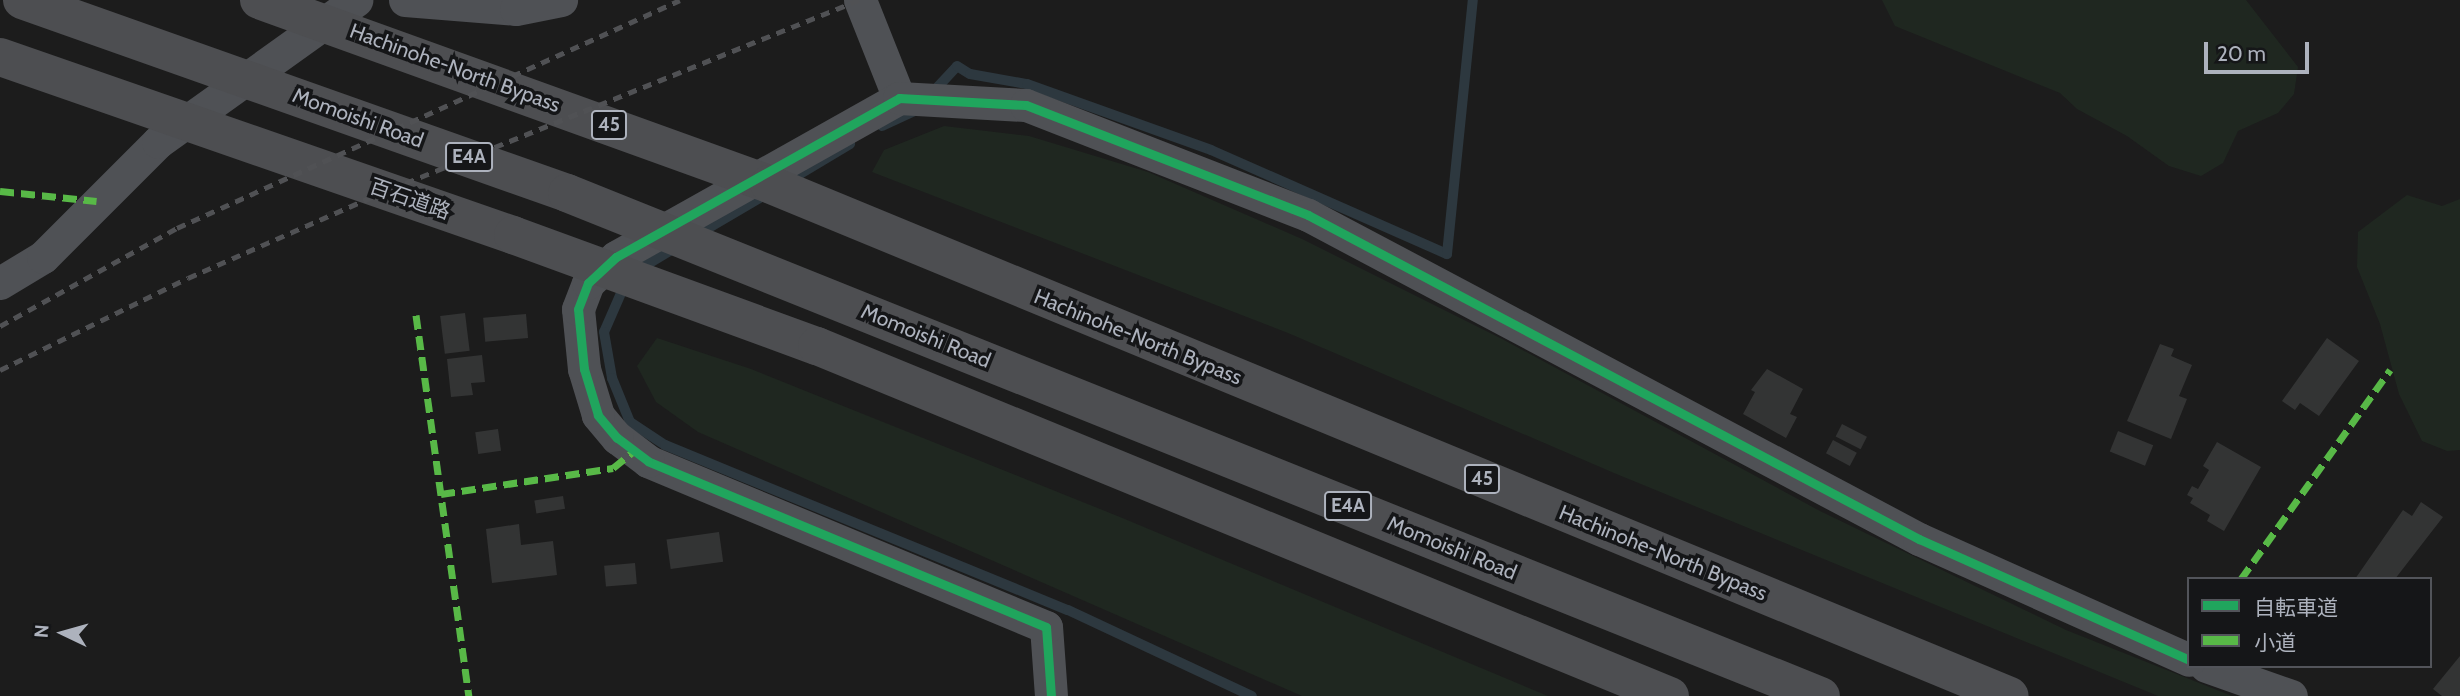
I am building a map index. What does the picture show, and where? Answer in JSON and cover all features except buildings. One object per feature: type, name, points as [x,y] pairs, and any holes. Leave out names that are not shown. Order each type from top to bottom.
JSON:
[{"type":"highway","name":"Momoishi Road","points":[[22,0],[59,10],[567,193],[1821,696]]},
{"type":"highway","name":"Hachinohe-North Bypass","points":[[259,0],[769,184],[2010,696]]},
{"type":"highway","name":"百石道路","points":[[0,57],[513,235],[817,346],[1671,696]]},
{"type":"street","points":[[0,283],[43,257],[158,142],[356,0]]},
{"type":"street","points":[[405,0],[516,9],[561,0]]},
{"type":"street","points":[[860,0],[899,98]]},
{"type":"street","points":[[1051,696],[1046,627],[648,461],[617,438],[598,415],[584,369],[578,309],[588,283],[616,257],[899,98],[1026,105],[1308,215],[1919,540],[2187,659]]},
{"type":"street","points":[[2212,668],[2291,696]]},
{"type":"shaded area","points":[[1882,0],[2246,0],[2298,67],[2294,94],[2278,113],[2238,131],[2223,163],[2201,176],[2169,166],[2127,136],[2077,109],[2060,93],[1895,26]]},
{"type":"shaded area","points":[[944,126],[1029,136],[1148,172],[1302,239],[1504,340],[1820,511],[2066,630],[2232,696],[2158,696],[1614,473],[1288,333],[872,172],[884,150]]},
{"type":"shaded area","points":[[2407,195],[2442,206],[2460,199],[2460,450],[2447,451],[2422,441],[2399,394],[2380,324],[2357,267],[2358,232]]},
{"type":"shaded area","points":[[657,338],[751,369],[1120,517],[1548,696],[1302,696],[698,432],[656,402],[637,366]]},
{"type":"waterway","points":[[933,92],[957,66],[970,74],[1027,84],[1211,150],[1447,254],[1473,0]]},
{"type":"waterway","points":[[882,126],[918,109]]},
{"type":"waterway","points":[[785,183],[850,144]]},
{"type":"waterway","points":[[695,236],[768,193]]},
{"type":"waterway","points":[[638,270],[678,246]]},
{"type":"waterway","points":[[625,284],[604,332],[612,378],[630,422],[665,445],[1068,610],[1252,696]]},
{"type":"railway","points":[[0,326],[177,228],[680,0]]},
{"type":"railway","points":[[0,370],[188,278],[376,195],[859,0]]},
{"type":"marked path","points":[[0,191],[96,201]]},
{"type":"marked path","points":[[416,315],[469,696]]},
{"type":"marked path","points":[[2242,577],[2390,370]]},
{"type":"marked path","points":[[441,494],[613,468],[634,451]]},
{"type":"cycle path","points":[[1051,696],[1046,627],[648,461],[617,438],[598,415],[584,369],[578,309],[588,283],[616,257],[899,98],[1026,105],[1308,215],[1919,539],[2187,659]]}]
